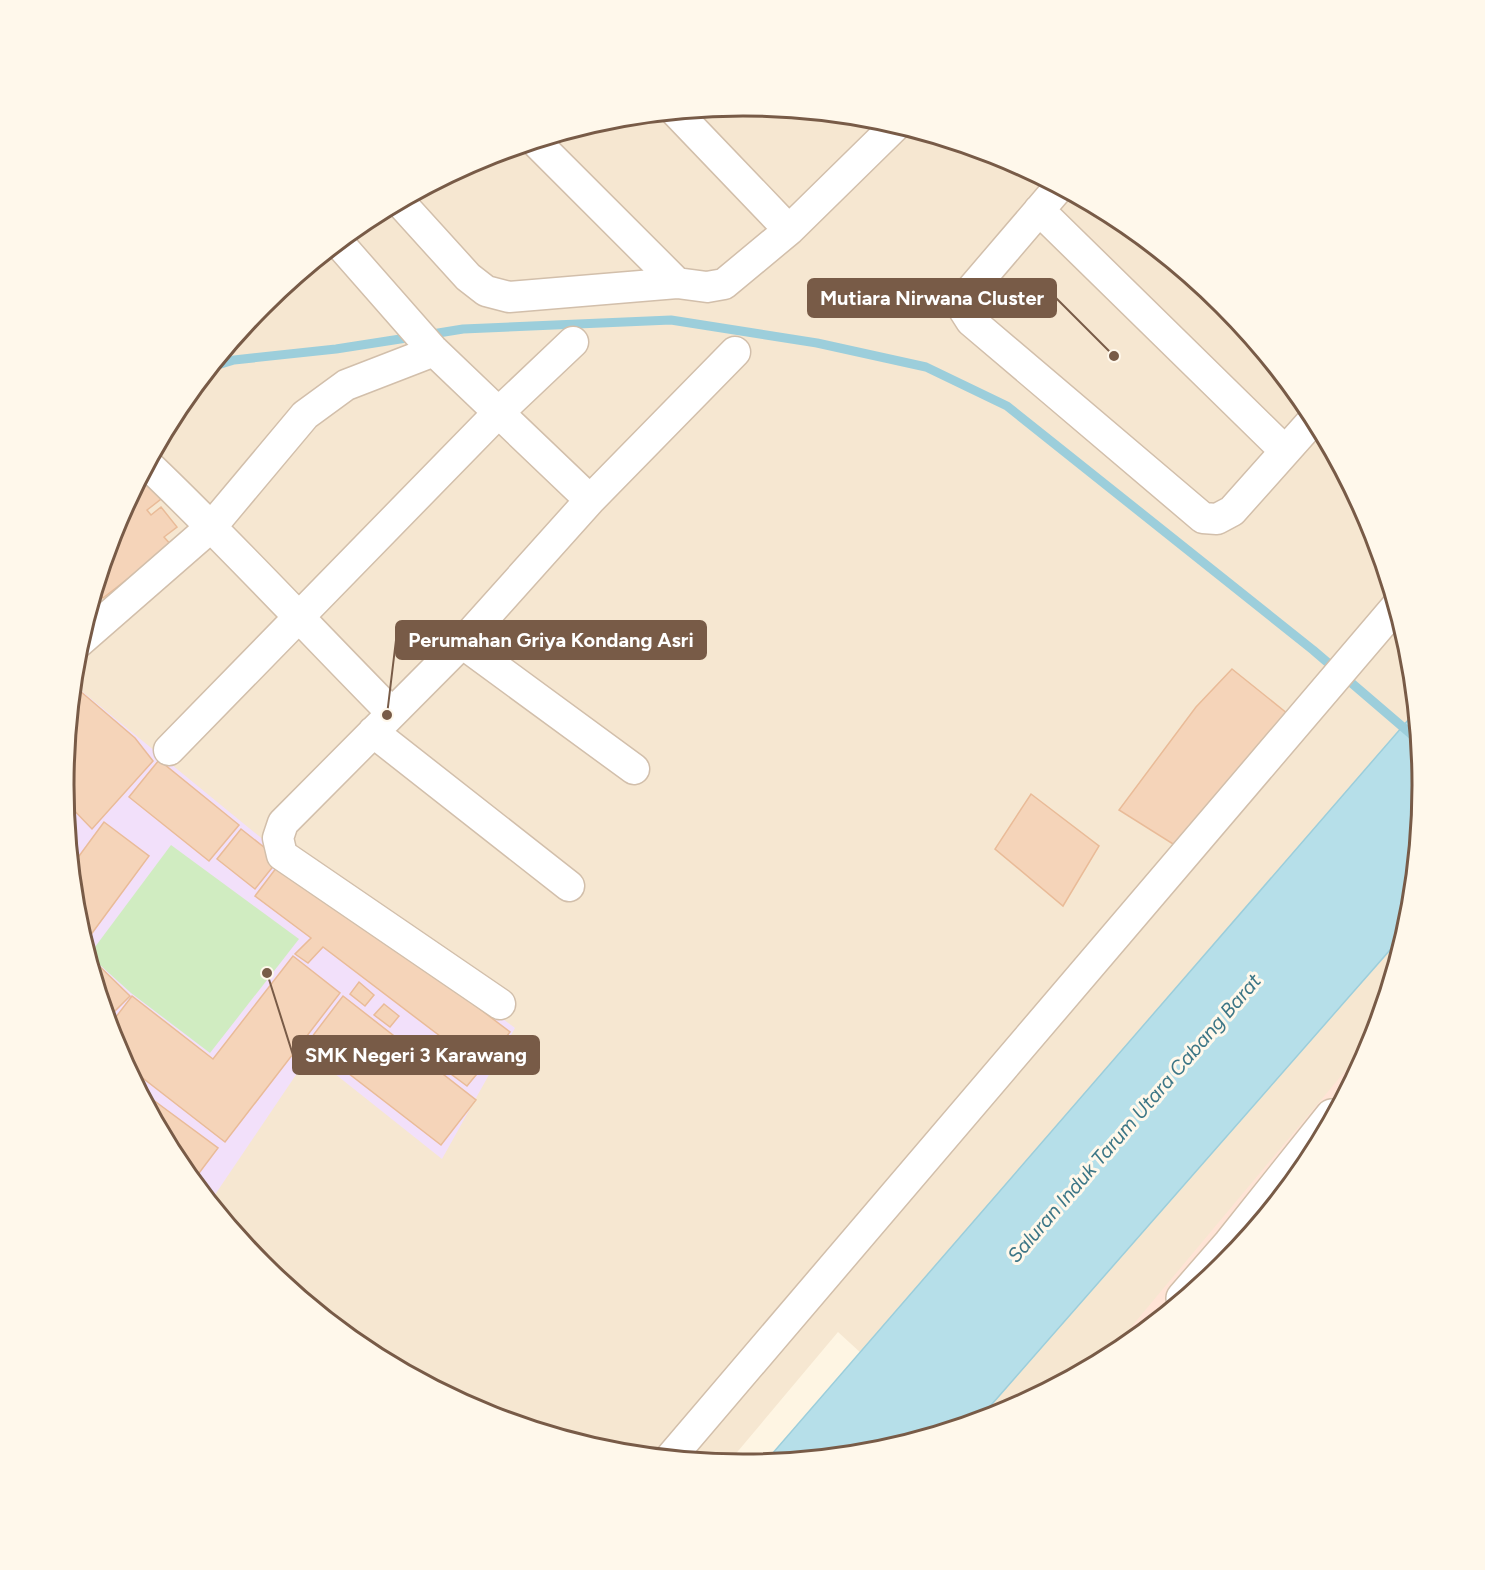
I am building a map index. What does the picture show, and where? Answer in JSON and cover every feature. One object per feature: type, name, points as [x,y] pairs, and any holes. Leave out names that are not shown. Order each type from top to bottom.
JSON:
[{"type":"street","points":[[683,119],[789,230]]},
{"type":"street","points":[[405,208],[468,277],[486,291],[509,297],[677,283],[707,287],[724,285],[789,230],[883,131]]},
{"type":"street","points":[[542,148],[677,283]]},
{"type":"street","points":[[1054,194],[965,297],[964,310],[971,321],[1203,518],[1217,519],[1232,511],[1307,426]]},
{"type":"street","points":[[1039,210],[1284,450]]},
{"type":"street","points":[[343,248],[433,350],[590,501]]},
{"type":"street","points":[[169,750],[498,413],[573,342]]},
{"type":"street","points":[[91,631],[212,526],[305,415],[346,385],[433,350]]},
{"type":"street","points":[[500,1004],[282,855],[278,838],[283,823],[462,643],[590,501],[735,352]]},
{"type":"street","points":[[153,469],[212,526],[298,618],[382,722],[569,886]]},
{"type":"street","points":[[677,1450],[1390,614]]},
{"type":"street","points":[[462,643],[634,770]]},
{"type":"shaded area","points":[[742,116],[786,117],[873,129],[916,139],[999,167],[1077,206],[1114,229],[1150,254],[1216,312],[1273,378],[1299,413],[1343,489],[1361,529],[1389,612],[1399,654],[1406,698],[1412,785],[1406,872],[1389,958],[1361,1041],[1346,1074],[1145,1319],[1077,1364],[1038,1385],[999,1403],[938,1424],[838,1332],[736,1454],[699,1453],[655,1448],[569,1431],[486,1403],[408,1364],[335,1316],[301,1288],[240,1226],[186,1157],[142,1081],[124,1041],[96,958],[86,916],[75,829],[74,785],[75,741],[86,654],[96,612],[124,529],[142,489],[186,413],[212,378],[269,312],[335,254],[371,229],[408,206],[486,167],[569,139],[612,129],[699,117]]},
{"type":"shaded area","points":[[80,690],[282,855],[515,1028],[442,1159],[310,1054],[215,1195],[186,1157],[142,1081],[124,1041],[96,958],[86,916],[75,829],[75,741]]},
{"type":"shaded area","points":[[1350,1065],[1322,1120],[1299,1157],[1245,1226],[1184,1288],[1127,1332]]},
{"type":"green space","points":[[171,845],[299,939],[210,1053],[131,993],[97,963],[94,949]]},
{"type":"water","name":"Saluran Induk Tarum Utara Cabang Barat","points":[[1408,720],[1412,785],[1410,829],[1406,872],[1391,949],[990,1406],[916,1431],[873,1441],[773,1453]]},
{"type":"building","points":[[147,480],[161,499],[147,510],[151,515],[161,507],[177,527],[164,537],[171,545],[103,598],[101,595],[124,529]]},
{"type":"building","points":[[1232,669],[1288,714],[1181,849],[1119,810],[1196,707]]},
{"type":"building","points":[[80,691],[135,738],[153,761],[92,829],[75,811],[75,741]]},
{"type":"building","points":[[159,760],[239,825],[209,861],[129,797]]},
{"type":"building","points":[[1031,794],[1099,846],[1063,906],[995,849]]},
{"type":"building","points":[[104,822],[149,856],[91,935],[86,916],[78,858]]},
{"type":"building","points":[[241,829],[279,859],[255,889],[217,859]]},
{"type":"building","points":[[283,859],[510,1032],[482,1068],[323,947],[308,963],[295,954],[311,938],[255,896]]},
{"type":"building","points":[[293,956],[340,993],[225,1142],[140,1076],[115,1018],[132,996],[213,1059]]},
{"type":"building","points":[[98,965],[130,996],[114,1012]]},
{"type":"building","points":[[359,982],[374,995],[365,1006],[350,994]]},
{"type":"building","points":[[343,996],[476,1100],[441,1145],[308,1042]]},
{"type":"building","points":[[384,1004],[399,1016],[390,1027],[374,1015]]},
{"type":"building","points":[[460,1062],[476,1075],[467,1086],[451,1074]]},
{"type":"building","points":[[152,1099],[218,1148],[198,1174]]},
{"type":"waterway","points":[[426,335],[463,329],[671,320],[817,343],[926,367],[1007,406],[1313,650],[1409,732]]},
{"type":"waterway","points":[[224,363],[413,337]]},
{"type":"place","name":"Mutiara Nirwana Cluster","points":[[1114,356]]},
{"type":"place","name":"Perumahan Griya Kondang Asri","points":[[387,715]]},
{"type":"place","name":"SMK Negeri 3 Karawang","points":[[267,973]]}]
